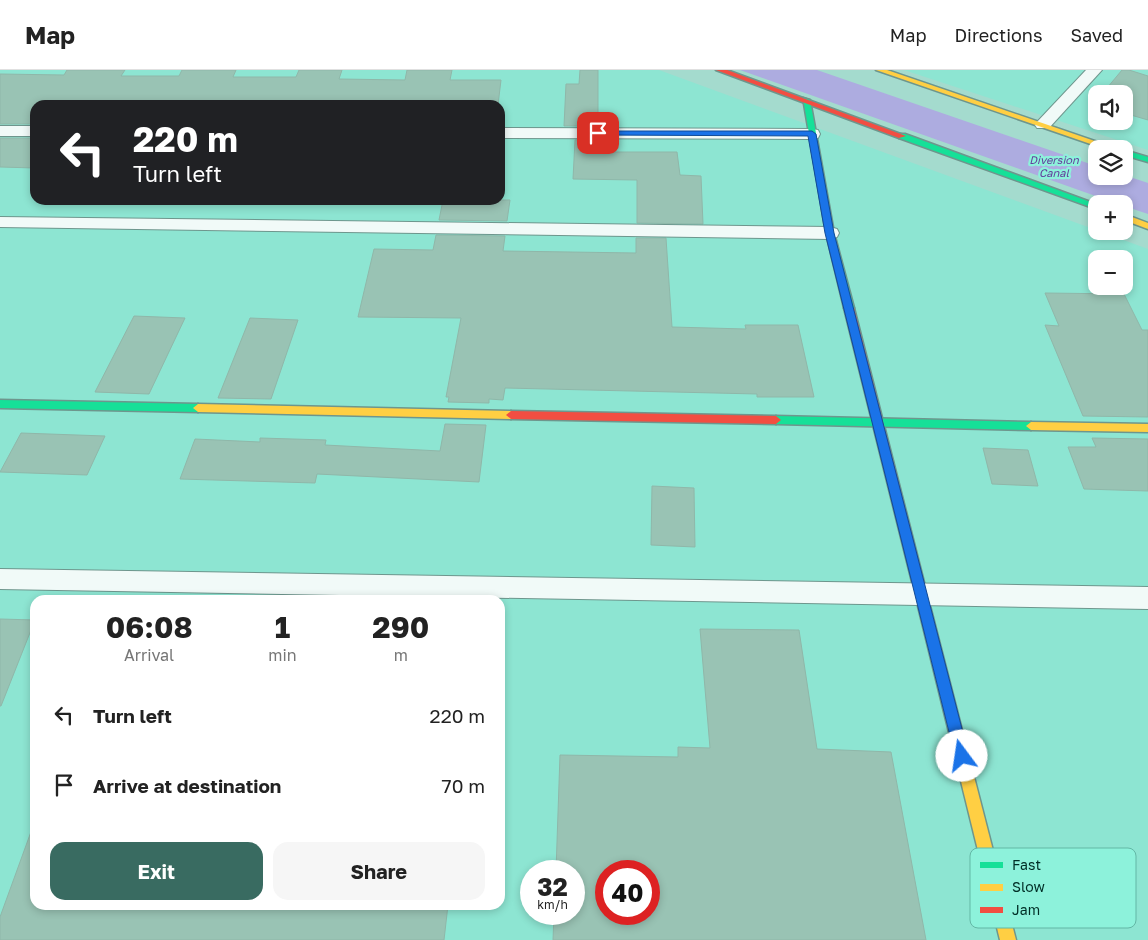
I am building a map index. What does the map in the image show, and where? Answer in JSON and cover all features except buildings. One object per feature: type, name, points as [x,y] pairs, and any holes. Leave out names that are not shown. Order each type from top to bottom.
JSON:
[{"type":"street","points":[[720,70],[1088,204]]},
{"type":"street","points":[[880,70],[1088,140]]},
{"type":"street","points":[[1043,125],[1094,70]]},
{"type":"street","points":[[806,100],[830,233],[985,848]]},
{"type":"street","points":[[0,131],[30,131]]},
{"type":"street","points":[[505,133],[812,134]]},
{"type":"street","points":[[1133,155],[1148,160]]},
{"type":"street","points":[[1133,220],[1148,226]]},
{"type":"street","points":[[0,222],[830,233]]},
{"type":"street","points":[[0,404],[1148,428]]},
{"type":"street","points":[[0,580],[1148,598]]},
{"type":"shaded area","points":[[0,70],[659,70],[1088,227],[1088,240],[1123,240],[1148,249],[1148,940],[0,940]]},
{"type":"shaded area","points":[[904,70],[1148,70],[1148,150],[1133,145],[1133,140],[1118,140]]},
{"type":"water","name":"Diversion Canal","points":[[740,70],[817,70],[1088,163],[1088,185],[1133,185],[1133,178],[1148,183],[1148,214],[1133,209],[1133,195],[1093,195]]},
{"type":"traffic: fast","points":[[806,100],[830,233],[849,308]]},
{"type":"traffic: fast","points":[[902,136],[1088,204]]},
{"type":"traffic: fast","points":[[1133,155],[1148,160]]},
{"type":"traffic: fast","points":[[0,404],[198,408]]},
{"type":"traffic: fast","points":[[776,420],[1031,426]]},
{"type":"traffic: slow","points":[[880,70],[1088,140]]},
{"type":"traffic: slow","points":[[1133,220],[1148,226]]},
{"type":"traffic: slow","points":[[198,408],[511,415]]},
{"type":"traffic: slow","points":[[1031,426],[1148,428]]},
{"type":"traffic: slow","points":[[922,598],[985,848]]},
{"type":"traffic: slow","points":[[1005,928],[1008,940]]},
{"type":"traffic: jam","points":[[720,70],[902,136]]},
{"type":"traffic: jam","points":[[849,308],[922,598]]},
{"type":"traffic: jam","points":[[511,415],[776,420]]},
{"type":"route","points":[[598,133],[812,134],[830,233],[962,756]]}]
